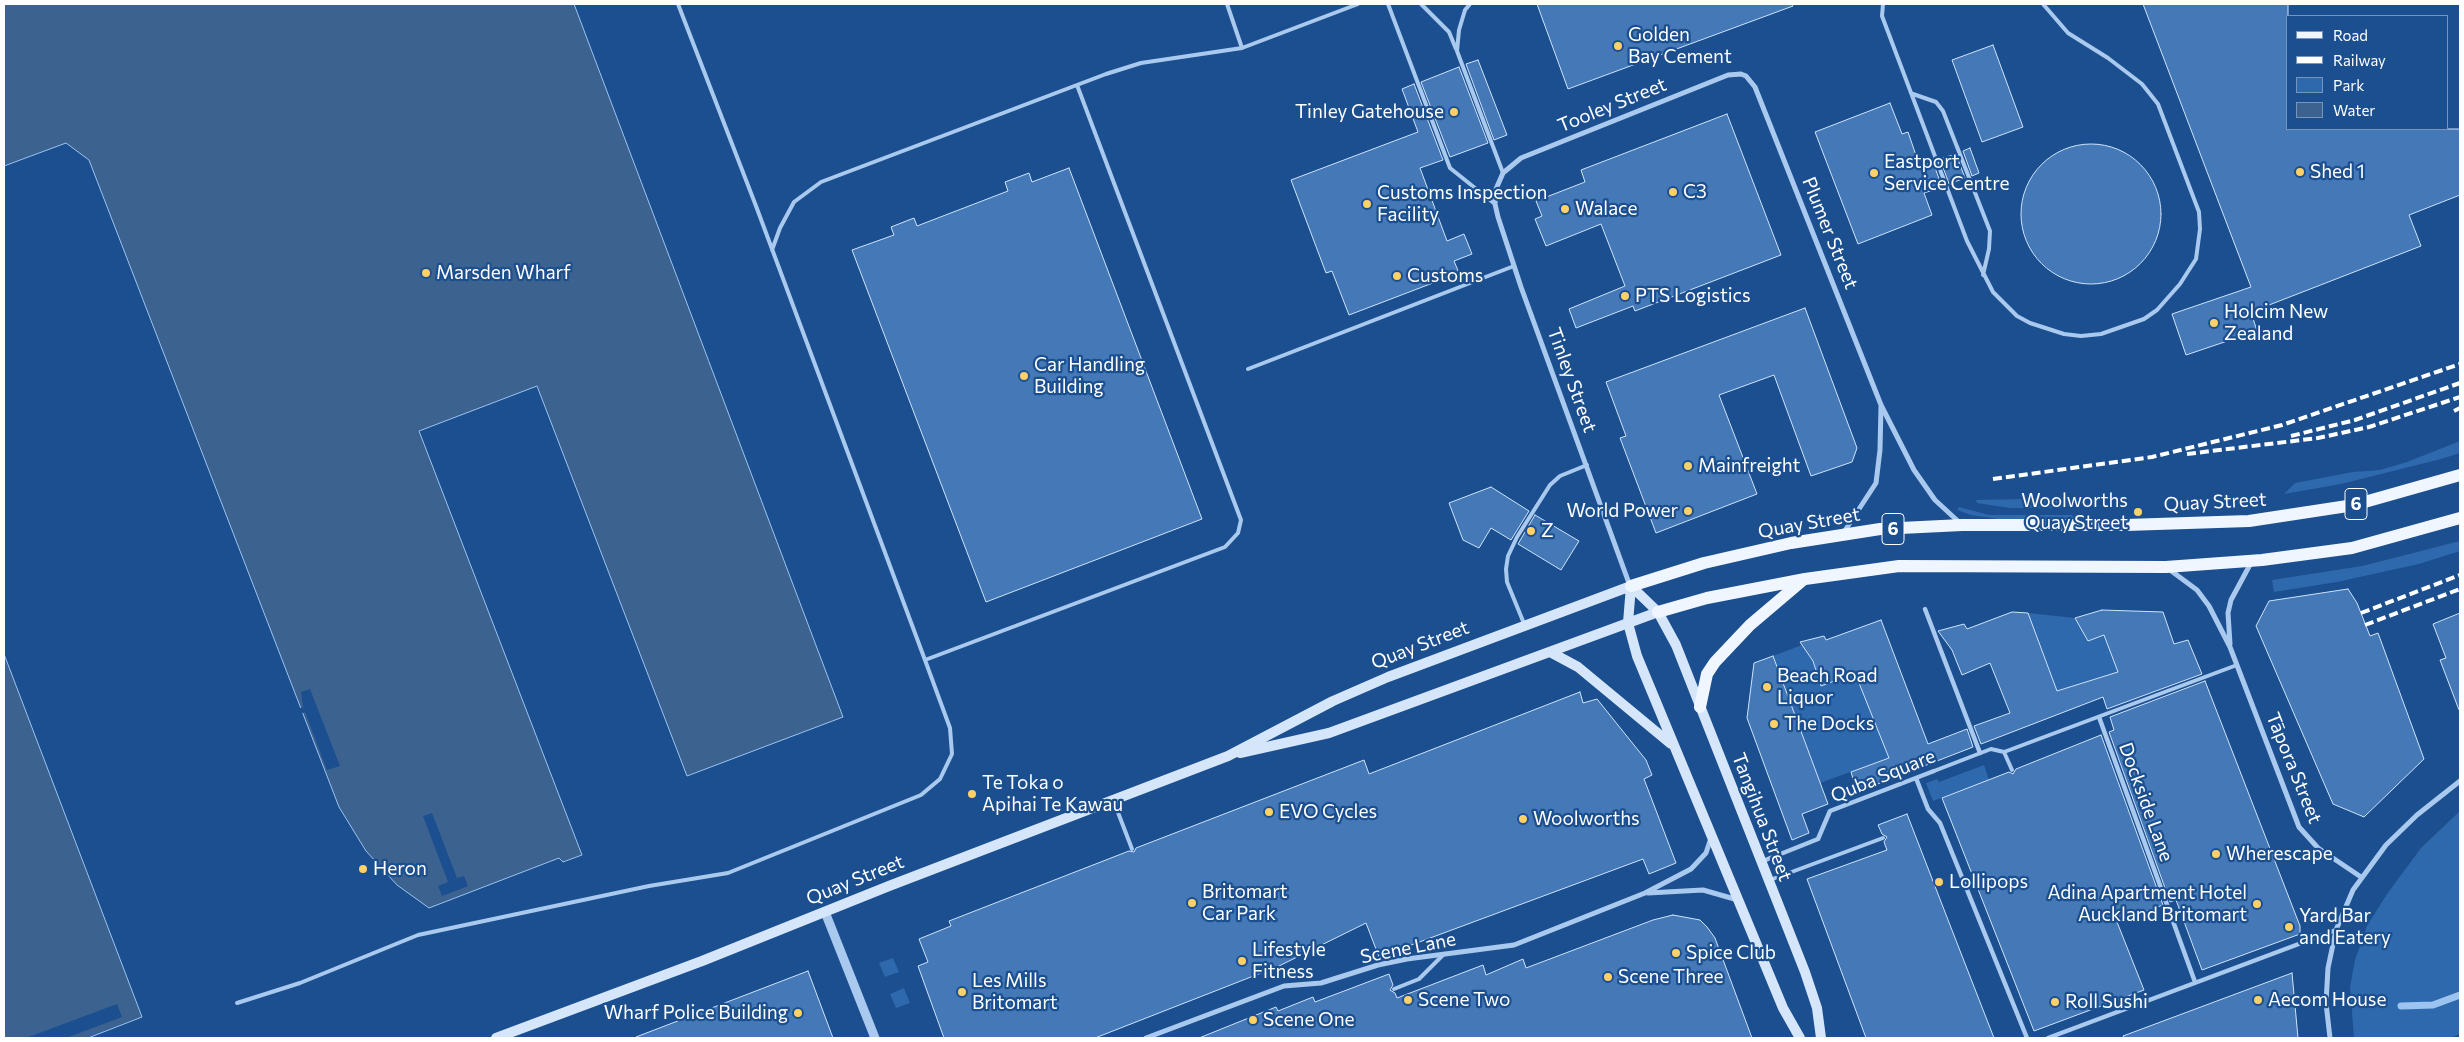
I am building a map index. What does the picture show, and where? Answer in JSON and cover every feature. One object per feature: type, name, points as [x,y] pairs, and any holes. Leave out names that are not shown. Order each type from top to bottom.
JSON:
[{"type":"main road","name":"Quay Street","points":[[496,1038],[1228,756],[1333,701],[1388,676],[1631,586],[1704,563],[1791,543],[1880,530],[1962,525],[2126,525],[2249,521],[2354,505],[2460,475]]},
{"type":"main road","name":"Quay Street","points":[[1228,756],[1320,736],[1552,653],[1658,612],[1707,598],[1805,578],[1899,566],[1934,564],[2166,567],[2253,560],[2352,548],[2460,518]]},
{"type":"main road","points":[[1700,707],[1707,674],[1715,662],[1750,625],[1805,578]]},
{"type":"main road","name":"Tangihua Street","points":[[1631,586],[1658,612],[1676,645],[1760,862],[1806,972],[1817,1008],[1821,1038]]},
{"type":"main road","points":[[1631,586],[1628,623],[1637,656],[1783,1008],[1800,1038]]},
{"type":"main road","points":[[1552,653],[1578,666],[1672,744]]},
{"type":"street","name":"Tooley Street","points":[[1498,182],[1510,165],[1530,154],[1728,75],[1742,74],[1746,76]]},
{"type":"street","name":"Plumer Street","points":[[1746,76],[1759,94],[1880,405],[1914,470],[1935,500],[1962,525]]},
{"type":"street","name":"Tinley Street","points":[[1498,182],[1495,204],[1514,266],[1631,586]]},
{"type":"street","name":"Plumer Street","points":[[1842,535],[1876,483],[1880,450],[1880,405]]},
{"type":"street","name":"Tāpora Street","points":[[2230,647],[2228,613],[2231,600],[2253,560]]},
{"type":"street","name":"Tāpora Street","points":[[2166,567],[2197,590],[2209,606],[2230,647],[2299,827],[2318,848],[2361,877]]},
{"type":"street","points":[[1925,609],[1980,753]]},
{"type":"street","name":"Dockside Lane","points":[[2099,717],[2195,982]]},
{"type":"street","name":"Quba Square","points":[[1760,862],[1818,839],[1830,812],[1934,771]]},
{"type":"street","points":[[1916,778],[1928,809],[1940,823],[2027,1038]]},
{"type":"street","points":[[2330,1038],[2326,987],[2336,930],[2353,890],[2386,845],[2417,814],[2460,781]]},
{"type":"street","name":"Scene Lane","points":[[1146,1038],[1284,986],[1321,983],[1378,965],[1407,959],[1514,945],[1645,893],[1691,869],[1706,853],[1712,836]]},
{"type":"street","name":"Scene Lane","points":[[1645,893],[1703,890],[1738,900]]},
{"type":"street","points":[[825,912],[875,1038]]},
{"type":"street","points":[[2048,1038],[2336,930]]},
{"type":"lane","points":[[237,1003],[300,983],[418,935],[649,886],[728,873],[921,794],[940,779],[952,754],[950,728],[678,4]]},
{"type":"lane","points":[[1227,4],[1242,48]]},
{"type":"lane","points":[[772,250],[780,228],[794,202],[821,182],[1077,85],[1141,63],[1242,48],[1358,4]]},
{"type":"lane","points":[[1388,4],[1450,168],[1495,204]]},
{"type":"lane","points":[[1421,4],[1449,32],[1503,173]]},
{"type":"lane","points":[[1457,51],[1459,30],[1465,10],[1470,4]]},
{"type":"lane","points":[[1883,4],[1882,16],[1967,241],[1993,292],[2017,316],[2049,330],[2081,336],[2102,334],[2144,319],[2156,310],[2180,284],[2196,259],[2200,229],[2199,212],[2158,104],[2142,84],[2108,58],[2068,33],[2043,4]]},
{"type":"lane","points":[[925,660],[1225,547],[1238,533],[1241,520],[1077,85]]},
{"type":"lane","points":[[1913,94],[1936,102],[1943,111],[1990,231],[1989,250],[1983,275]]},
{"type":"lane","points":[[1248,369],[1514,266]]},
{"type":"lane","points":[[1525,626],[1507,582],[1508,556],[1517,537],[1550,485],[1560,476],[1587,465]]},
{"type":"lane","name":"Quba Square","points":[[1934,771],[1991,749],[2004,752],[2237,665]]},
{"type":"lane","points":[[2004,752],[2012,770]]},
{"type":"lane","points":[[1113,800],[1132,849]]},
{"type":"lane","points":[[1768,880],[1883,838]]},
{"type":"lane","points":[[1394,989],[1419,979],[1444,955]]},
{"type":"green space","points":[[2460,441],[2460,453],[2441,459],[2341,484],[2284,494],[2295,483],[2353,472],[2380,470],[2407,462]]},
{"type":"green space","points":[[2075,498],[2077,503],[2062,508],[2010,508],[1977,503],[1976,500]]},
{"type":"green space","points":[[1959,507],[1989,515],[2072,515],[2074,518],[2005,520],[1971,515],[1957,510]]},
{"type":"green space","points":[[2460,541],[2460,551],[2419,564],[2337,582],[2274,592],[2272,580],[2362,566]]},
{"type":"green space","points":[[2028,613],[2075,618],[2088,641],[2105,635],[2118,672],[2057,691]]},
{"type":"green space","points":[[1802,645],[1813,661],[1821,685],[1855,673],[1889,758],[1820,783],[1773,656]]},
{"type":"green space","points":[[1984,765],[1989,780],[1933,801],[1926,783],[1937,779],[1939,782]]},
{"type":"green space","points":[[2460,811],[2460,1034],[2450,1038],[2354,1038],[2350,987],[2355,960],[2367,926],[2387,894],[2421,848]]},
{"type":"green space","points":[[893,958],[899,972],[885,977],[879,963]]},
{"type":"green space","points":[[904,988],[910,1003],[896,1008],[890,994]]},
{"type":"water","points":[[4,4],[574,4],[843,717],[687,776],[537,386],[419,431],[582,855],[563,862],[559,858],[429,908],[397,885],[366,851],[339,807],[89,160],[66,143],[4,166]]},
{"type":"water","points":[[4,654],[142,1017],[88,1038],[4,1038]]},
{"type":"pier","points":[[310,689],[340,766],[327,770],[305,712],[300,714],[298,709],[303,707],[301,692]]},
{"type":"pier","points":[[432,813],[457,878],[464,876],[468,886],[442,896],[438,886],[448,882],[423,816]]},
{"type":"pier","points":[[117,1004],[122,1017],[66,1038],[26,1038]]},
{"type":"building","name":"Golden Bay Cement","points":[[1537,4],[1792,4],[1793,6],[1568,89]]},
{"type":"building","name":"Shed 1","points":[[2143,4],[2288,4],[2288,15],[2286,15],[2286,130],[2460,129],[2460,195],[2409,215],[2421,246],[2251,312],[2257,331],[2186,355],[2172,314],[2251,287]]},
{"type":"building","points":[[1993,45],[2023,127],[1982,142],[1952,60]]},
{"type":"building","points":[[1478,60],[1507,135],[1494,140],[1466,64]]},
{"type":"building","points":[[1459,67],[1488,143],[1450,157],[1421,82]]},
{"type":"building","name":"Customs Inspection Facility","points":[[1414,84],[1443,160],[1420,168],[1447,241],[1464,234],[1472,254],[1454,261],[1459,273],[1349,315],[1332,271],[1326,273],[1291,180],[1418,132],[1402,89]]},
{"type":"building","name":"Eastport Service Centre","points":[[1890,103],[1902,134],[1908,132],[1920,167],[1933,162],[1942,187],[1924,193],[1932,215],[1858,244],[1815,132]]},
{"type":"building","name":"C3","points":[[1727,114],[1781,255],[1635,311],[1633,306],[1576,328],[1569,309],[1625,286],[1601,224],[1546,246],[1535,219],[1542,216],[1536,201],[1585,182],[1581,170]]},
{"type":"building","points":[[2091,144],[2105,145],[2118,149],[2141,164],[2156,187],[2160,200],[2160,228],[2156,241],[2141,264],[2118,279],[2105,283],[2091,284],[2077,283],[2064,279],[2041,264],[2026,241],[2022,228],[2021,214],[2022,200],[2026,187],[2041,164],[2064,149],[2077,145]]},
{"type":"building","points":[[1970,148],[1979,173],[1972,176],[1963,151]]},
{"type":"building","points":[[1956,154],[1965,178],[1949,184],[1940,159]]},
{"type":"building","name":"Car Handling Building","points":[[1069,168],[1202,519],[986,602],[852,250],[894,235],[891,227],[914,218],[917,226],[1008,191],[1005,182],[1029,173],[1032,182]]},
{"type":"building","points":[[1805,308],[1857,448],[1852,462],[1811,476],[1774,375],[1719,395],[1757,494],[1656,533],[1620,438],[1626,436],[1606,382]]},
{"type":"building","points":[[1491,487],[1529,511],[1511,540],[1491,528],[1479,548],[1463,540],[1449,503]]},
{"type":"building","points":[[1535,515],[1579,541],[1561,570],[1518,544]]},
{"type":"building","points":[[2348,589],[2357,603],[2370,636],[2378,633],[2424,759],[2364,817],[2333,804],[2256,626],[2269,601]]},
{"type":"building","points":[[2102,610],[2163,612],[2174,644],[2188,640],[2202,674],[2107,709],[2103,697],[1981,744],[1974,726],[2010,713],[1990,663],[1962,675],[1952,650],[1938,631],[1964,624],[1967,629],[2012,612],[2028,613],[2057,691],[2118,672],[2104,635],[2088,641],[2075,618]]},
{"type":"building","points":[[2460,613],[2459,710],[2440,660],[2446,658],[2433,624]]},
{"type":"building","points":[[1881,620],[1928,744],[1967,729],[1973,747],[1857,792],[1851,772],[1889,758],[1855,673],[1821,686],[1813,661],[1800,642],[1824,636],[1826,640]]},
{"type":"building","points":[[1773,656],[1828,804],[1802,814],[1809,833],[1792,840],[1747,718],[1754,663]]},
{"type":"building","name":"Wherescape","points":[[2205,681],[2300,926],[2300,934],[2202,970],[2176,900],[2170,902],[2109,732],[2114,730],[2110,717]]},
{"type":"building","points":[[1580,692],[1583,703],[1597,699],[1646,760],[1652,775],[1644,779],[1676,863],[1649,874],[1643,859],[1379,957],[1366,923],[1279,966],[1095,1038],[944,1038],[918,966],[928,962],[919,939],[951,926],[949,921],[1129,851],[1134,852],[1136,848],[1364,760],[1369,774]]},
{"type":"building","points":[[2101,735],[2163,905],[2117,922],[2144,990],[2034,1031],[1942,798],[2009,772],[2013,774],[2016,769]]},
{"type":"building","points":[[1907,814],[1994,1038],[1866,1038],[1807,879],[1887,850],[1884,842],[1887,837],[1882,834],[1878,825]]},
{"type":"building","name":"Scene Three","points":[[1673,915],[1700,920],[1715,938],[1752,1038],[1199,1038],[1276,1007],[1278,1011],[1313,997],[1315,1002],[1389,974],[1393,985],[1390,990],[1395,993],[1397,998],[1483,965],[1486,975],[1523,959],[1526,968],[1653,920]]},
{"type":"building","points":[[808,971],[833,1038],[636,1038],[636,1037]]},
{"type":"building","name":"Aecom House","points":[[2292,973],[2298,1038],[2124,1038],[2123,1036]]},
{"type":"waterway","points":[[2401,1006],[2433,1005],[2460,995]]},
{"type":"railway","points":[[1993,479],[2152,457],[2282,425],[2460,364]]},
{"type":"railway","points":[[2291,436],[2355,420],[2460,383]]},
{"type":"railway","points":[[2187,454],[2318,438],[2369,427],[2460,397]]},
{"type":"railway","points":[[2454,411],[2460,408]]},
{"type":"railway","points":[[2361,613],[2460,575]]},
{"type":"railway","points":[[2365,625],[2460,589]]},
{"type":"place","name":"Golden Bay Cement","points":[[1618,46]]},
{"type":"place","name":"Tinley Gatehouse","points":[[1454,112]]},
{"type":"place","name":"Shed 1","points":[[2300,172]]},
{"type":"place","name":"Eastport Service Centre","points":[[1874,173]]},
{"type":"place","name":"C3","points":[[1673,192]]},
{"type":"place","name":"Customs Inspection Facility","points":[[1367,204]]},
{"type":"place","name":"Walace","points":[[1565,209]]},
{"type":"place","name":"Marsden Wharf","points":[[426,273]]},
{"type":"place","name":"Customs","points":[[1397,276]]},
{"type":"place","name":"PTS Logistics","points":[[1625,296]]},
{"type":"place","name":"Holcim New Zealand","points":[[2214,323]]},
{"type":"place","name":"Car Handling Building","points":[[1024,376]]},
{"type":"place","name":"Mainfreight","points":[[1688,466]]},
{"type":"place","name":"World Power","points":[[1688,511]]},
{"type":"place","name":"Woolworths Quay Street","points":[[2138,512]]},
{"type":"place","name":"Z","points":[[1531,531]]},
{"type":"place","name":"Beach Road Liquor","points":[[1767,687]]},
{"type":"place","name":"The Docks","points":[[1774,724]]},
{"type":"place","name":"Te Toka o Apihai Te Kawau","points":[[972,794]]},
{"type":"place","name":"EVO Cycles","points":[[1269,812]]},
{"type":"place","name":"Woolworths","points":[[1523,819]]},
{"type":"place","name":"Wherescape","points":[[2216,854]]},
{"type":"place","name":"Heron","points":[[363,869]]},
{"type":"place","name":"Lollipops","points":[[1939,882]]},
{"type":"place","name":"Britomart Car Park","points":[[1192,903]]},
{"type":"place","name":"Adina Apartment Hotel Auckland Britomart","points":[[2257,904]]},
{"type":"place","name":"Yard Bar and Eatery","points":[[2289,927]]},
{"type":"place","name":"Spice Club","points":[[1676,953]]},
{"type":"place","name":"Lifestyle Fitness","points":[[1242,961]]},
{"type":"place","name":"Scene Three","points":[[1608,977]]},
{"type":"place","name":"Les Mills Britomart","points":[[962,992]]},
{"type":"place","name":"Scene Two","points":[[1408,1000]]},
{"type":"place","name":"Aecom House","points":[[2258,1000]]},
{"type":"place","name":"Roll Sushi","points":[[2055,1002]]},
{"type":"place","name":"Wharf Police Building","points":[[798,1013]]},
{"type":"place","name":"Scene One","points":[[1253,1020]]}]
